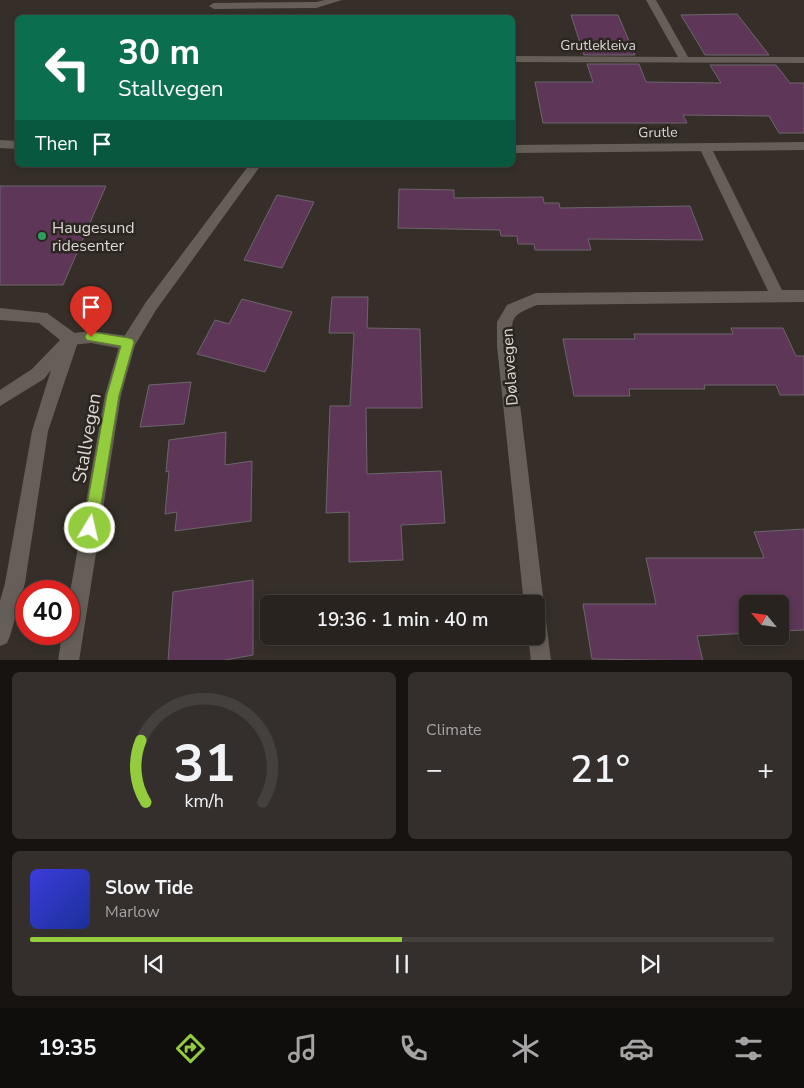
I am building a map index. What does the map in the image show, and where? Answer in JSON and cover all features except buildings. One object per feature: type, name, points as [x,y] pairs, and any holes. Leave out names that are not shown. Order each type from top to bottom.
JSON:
[{"type":"street","points":[[209,15],[214,3],[316,5],[337,0]]},
{"type":"street","points":[[651,0],[684,59]]},
{"type":"street","points":[[316,5],[320,15]]},
{"type":"street","name":"Grutlekleiva","points":[[515,59],[804,60]]},
{"type":"street","points":[[0,144],[15,145]]},
{"type":"street","points":[[705,146],[778,296]]},
{"type":"street","name":"Grutle","points":[[515,149],[804,146]]},
{"type":"street","name":"Stallvegen","points":[[68,660],[113,395],[128,342],[151,306],[254,167]]},
{"type":"street","name":"Dølavegen","points":[[533,595],[505,346],[504,322],[512,309],[524,302],[536,299],[804,296]]},
{"type":"street","points":[[0,314],[42,317],[71,339]]},
{"type":"street","points":[[0,399],[38,374],[71,339],[91,337],[128,342]]},
{"type":"street","points":[[0,636],[15,583],[40,431],[71,339]]},
{"type":"street","points":[[539,645],[541,660]]},
{"type":"place","name":"Haugesund ridesenter","points":[[42,236]]},
{"type":"route","points":[[90,528],[113,395],[128,342],[91,337]]}]
